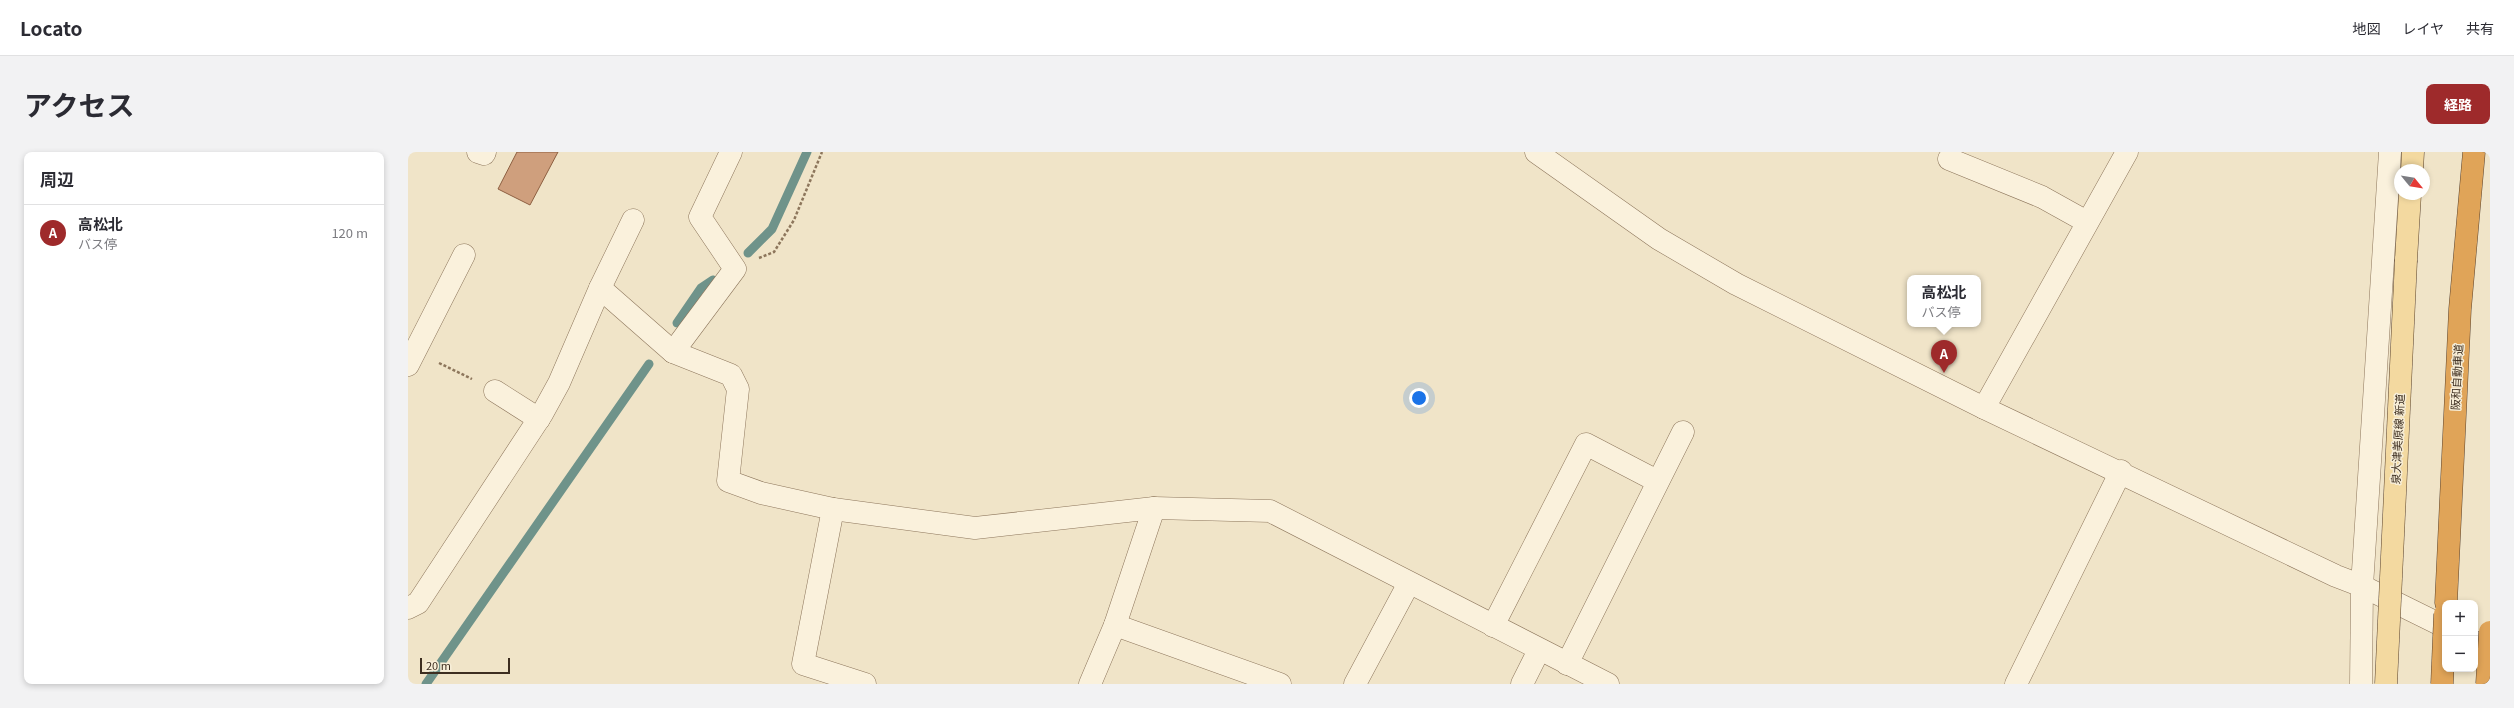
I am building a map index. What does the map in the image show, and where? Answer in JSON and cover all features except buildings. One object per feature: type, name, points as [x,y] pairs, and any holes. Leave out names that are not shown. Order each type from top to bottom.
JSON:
[{"type":"highway","name":"阪和自動車道","points":[[2446,600],[2460,309],[2474,152]]},
{"type":"highway","points":[[2487,684],[2490,632]]},
{"type":"highway","points":[[2442,684],[2444,636]]},
{"type":"main road","points":[[2412,164],[2413,152]]},
{"type":"main road","name":"泉大津美原線 新道","points":[[2386,684],[2410,200]]},
{"type":"street","points":[[478,152],[484,154],[485,152]]},
{"type":"street","points":[[673,352],[735,270],[700,217],[731,152]]},
{"type":"street","points":[[1536,152],[1659,239],[1736,284],[1984,408],[2121,471],[2442,626]]},
{"type":"street","points":[[1984,408],[2126,152]]},
{"type":"street","points":[[2361,684],[2362,586],[2390,152]]},
{"type":"street","points":[[1949,159],[2042,197],[2087,222]]},
{"type":"street","points":[[408,608],[418,603],[539,419],[559,383],[600,288],[633,220]]},
{"type":"street","points":[[414,344],[464,255]]},
{"type":"street","points":[[600,288],[673,352],[731,375],[738,389],[728,481],[761,493],[834,510],[975,528],[1154,508],[1270,511],[1608,684]]},
{"type":"street","points":[[495,391],[539,419]]},
{"type":"street","points":[[1567,664],[1657,481],[1683,432]]},
{"type":"street","points":[[1493,626],[1586,444],[1657,481]]},
{"type":"street","points":[[2016,684],[2121,471]]},
{"type":"street","points":[[1090,684],[1115,625],[1154,508]]},
{"type":"street","points":[[834,510],[803,664],[865,684]]},
{"type":"street","points":[[1354,684],[1409,583]]},
{"type":"street","points":[[1115,625],[1280,684]]},
{"type":"street","points":[[2478,643],[2490,649]]},
{"type":"street","points":[[1522,684],[1539,650]]},
{"type":"path","points":[[735,270],[774,252],[794,220],[822,152]]},
{"type":"path","points":[[414,344],[495,391]]},
{"type":"waterway","points":[[748,253],[772,229],[807,152]]},
{"type":"waterway","points":[[677,323],[701,288],[713,280]]},
{"type":"waterway","points":[[426,684],[649,364]]},
{"type":"place","name":"高松北","points":[[1944,373]]}]
